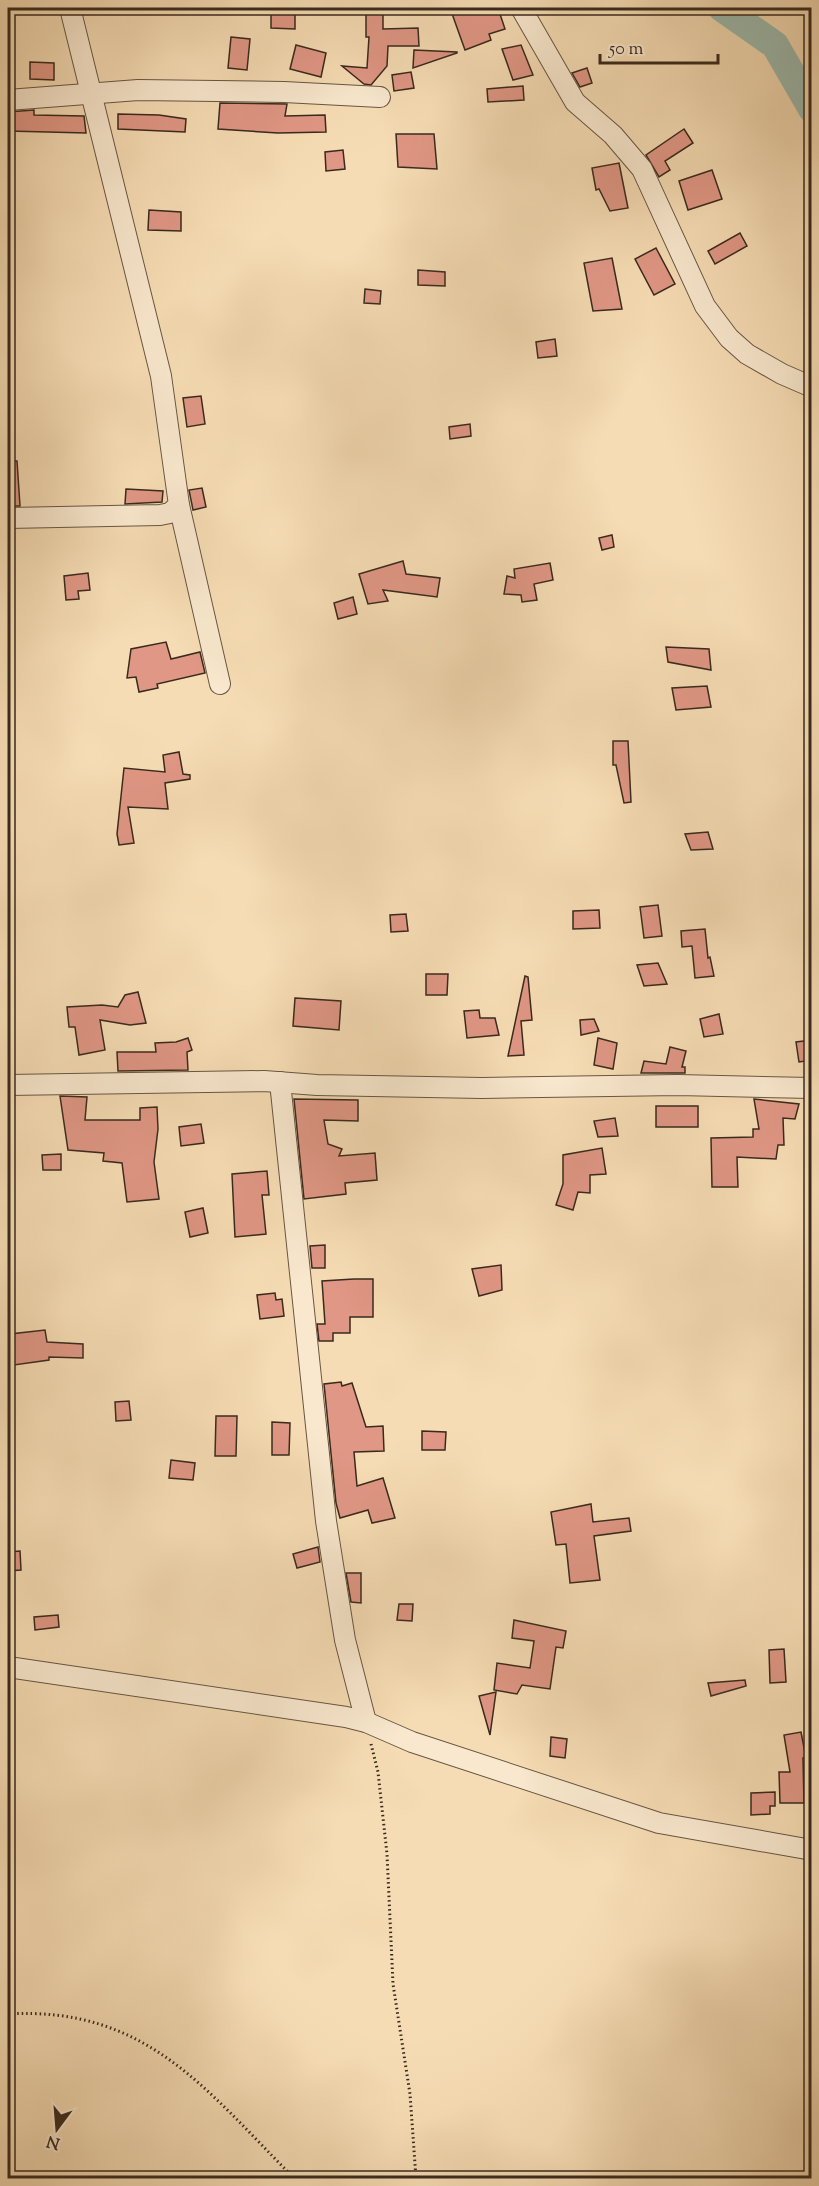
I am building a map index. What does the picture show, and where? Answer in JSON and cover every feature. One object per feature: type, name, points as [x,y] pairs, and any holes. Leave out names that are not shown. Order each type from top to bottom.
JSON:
[{"type":"street","points":[[70,8],[161,376],[178,505],[220,684]]},
{"type":"street","points":[[521,8],[575,102],[613,135],[642,169],[705,306],[723,330],[747,354],[782,374],[812,387]]},
{"type":"street","points":[[8,100],[156,90],[284,92],[380,97]]},
{"type":"street","points":[[8,518],[160,515],[170,513],[178,505]]},
{"type":"street","points":[[280,1082],[326,1521],[345,1640],[366,1722]]},
{"type":"street","points":[[8,1084],[280,1082],[482,1088],[678,1085],[812,1088]]},
{"type":"street","points":[[8,1667],[276,1706],[366,1722],[412,1742],[659,1823],[812,1850]]},
{"type":"path","points":[[366,1722],[381,1795],[390,1896],[393,1984],[410,2094],[417,2178]]},
{"type":"path","points":[[8,2013],[33,2012],[96,2021],[150,2046],[187,2071],[294,2178]]},
{"type":"building","points":[[271,8],[295,8],[295,29],[271,28]]},
{"type":"building","points":[[366,8],[383,8],[383,29],[418,28],[419,46],[388,46],[387,66],[371,85],[364,84],[342,66],[367,68],[369,37],[366,37]]},
{"type":"building","points":[[450,8],[498,8],[505,29],[489,34],[491,40],[465,50]]},
{"type":"building","points":[[231,37],[250,39],[247,70],[228,68]]},
{"type":"building","points":[[296,45],[326,53],[321,77],[290,69]]},
{"type":"building","points":[[521,45],[533,75],[513,80],[502,49]]},
{"type":"building","points":[[414,50],[457,52],[457,53],[413,68]]},
{"type":"building","points":[[30,62],[54,63],[54,80],[30,79]]},
{"type":"building","points":[[587,68],[592,83],[580,87],[572,73]]},
{"type":"building","points":[[411,72],[414,88],[394,91],[392,75]]},
{"type":"building","points":[[523,86],[524,100],[488,102],[487,89]]},
{"type":"building","points":[[220,103],[287,104],[285,116],[325,115],[326,132],[278,133],[218,129]]},
{"type":"building","points":[[34,110],[34,115],[84,116],[86,133],[8,131],[8,112]]},
{"type":"building","points":[[118,114],[159,115],[186,119],[185,132],[118,129]]},
{"type":"building","points":[[684,129],[693,143],[665,161],[670,170],[659,177],[646,155]]},
{"type":"building","points":[[396,134],[434,134],[437,169],[398,167]]},
{"type":"building","points":[[343,150],[345,169],[326,171],[325,152]]},
{"type":"building","points":[[619,163],[628,208],[610,211],[599,189],[596,190],[592,168]]},
{"type":"building","points":[[712,170],[722,199],[688,210],[679,181]]},
{"type":"building","points":[[149,210],[181,212],[181,231],[148,230]]},
{"type":"building","points":[[740,233],[747,246],[715,264],[708,251]]},
{"type":"building","points":[[656,248],[675,284],[654,295],[635,259]]},
{"type":"building","points":[[612,258],[622,309],[593,311],[584,263]]},
{"type":"building","points":[[418,270],[445,272],[445,286],[418,285]]},
{"type":"building","points":[[365,289],[381,291],[380,304],[364,303]]},
{"type":"building","points":[[555,339],[557,356],[538,358],[536,342]]},
{"type":"building","points":[[201,396],[205,424],[187,427],[183,398]]},
{"type":"building","points":[[470,424],[471,436],[450,439],[449,427]]},
{"type":"building","points":[[8,461],[17,461],[20,506],[8,506]]},
{"type":"building","points":[[202,488],[206,507],[193,510],[189,490]]},
{"type":"building","points":[[126,489],[163,491],[162,502],[125,504]]},
{"type":"building","points":[[612,535],[614,547],[602,550],[599,538]]},
{"type":"building","points":[[403,561],[406,574],[440,578],[437,597],[383,590],[388,601],[368,604],[359,574]]},
{"type":"building","points":[[550,563],[553,580],[534,584],[537,600],[522,602],[521,595],[504,594],[507,576],[515,578],[514,569]]},
{"type":"building","points":[[88,573],[90,590],[78,591],[79,599],[66,600],[64,576]]},
{"type":"building","points":[[353,597],[357,614],[338,619],[334,603]]},
{"type":"building","points":[[166,642],[171,659],[200,652],[205,673],[157,684],[158,688],[139,692],[136,677],[127,678],[131,649]]},
{"type":"building","points":[[666,647],[709,649],[711,670],[668,662]]},
{"type":"building","points":[[707,686],[711,707],[676,710],[672,688]]},
{"type":"building","points":[[613,741],[628,741],[631,802],[624,803],[616,765],[613,765]]},
{"type":"building","points":[[179,752],[183,774],[190,775],[190,779],[165,783],[168,809],[128,807],[134,843],[119,845],[117,834],[124,768],[165,772],[163,755]]},
{"type":"building","points":[[708,832],[713,849],[691,850],[685,834]]},
{"type":"building","points":[[658,905],[662,936],[644,938],[640,907]]},
{"type":"building","points":[[599,910],[600,928],[573,929],[573,911]]},
{"type":"building","points":[[406,914],[408,931],[391,932],[390,915]]},
{"type":"building","points":[[705,929],[708,958],[710,957],[714,976],[695,978],[692,946],[682,947],[681,931]]},
{"type":"building","points":[[658,963],[667,984],[644,986],[637,965]]},
{"type":"building","points":[[426,974],[448,974],[447,995],[426,995]]},
{"type":"building","points":[[525,976],[528,977],[532,1020],[521,1021],[524,1055],[508,1056]]},
{"type":"building","points":[[138,992],[146,1023],[130,1025],[100,1020],[105,1050],[79,1055],[75,1027],[69,1027],[67,1007],[102,1005],[118,1007],[125,995]]},
{"type":"building","points":[[295,998],[341,1001],[339,1030],[293,1026]]},
{"type":"building","points":[[479,1010],[480,1018],[495,1018],[499,1035],[467,1038],[464,1011]]},
{"type":"building","points":[[719,1014],[723,1034],[704,1037],[700,1019]]},
{"type":"building","points":[[594,1019],[599,1031],[581,1035],[580,1020]]},
{"type":"building","points":[[188,1038],[192,1050],[187,1052],[188,1070],[118,1071],[117,1052],[156,1052],[155,1043],[176,1042]]},
{"type":"building","points":[[598,1038],[617,1043],[613,1069],[594,1065]]},
{"type":"building","points":[[812,1040],[812,1060],[799,1062],[796,1042]]},
{"type":"building","points":[[670,1047],[686,1051],[682,1067],[685,1067],[685,1073],[641,1073],[644,1061],[666,1064]]},
{"type":"building","points":[[60,1096],[87,1097],[85,1120],[140,1120],[140,1108],[157,1107],[158,1129],[154,1162],[159,1199],[127,1202],[122,1163],[103,1161],[104,1153],[68,1150]]},
{"type":"building","points":[[294,1099],[358,1100],[358,1121],[324,1120],[328,1144],[342,1149],[339,1156],[375,1153],[377,1180],[345,1183],[346,1194],[304,1199]]},
{"type":"building","points":[[754,1099],[799,1104],[795,1119],[783,1118],[784,1145],[778,1145],[776,1159],[737,1157],[738,1187],[712,1187],[711,1138],[753,1137],[753,1129],[759,1129]]},
{"type":"building","points":[[656,1106],[698,1106],[698,1127],[656,1127]]},
{"type":"building","points":[[615,1118],[618,1136],[598,1137],[594,1121]]},
{"type":"building","points":[[201,1124],[204,1143],[181,1146],[179,1127]]},
{"type":"building","points":[[602,1148],[606,1174],[590,1175],[590,1193],[578,1192],[573,1210],[556,1205],[563,1184],[563,1155]]},
{"type":"building","points":[[61,1154],[61,1170],[43,1170],[42,1155]]},
{"type":"building","points":[[267,1171],[269,1195],[262,1195],[266,1234],[235,1237],[232,1174]]},
{"type":"building","points":[[203,1208],[208,1233],[190,1237],[185,1212]]},
{"type":"building","points":[[325,1245],[325,1268],[312,1268],[310,1246]]},
{"type":"building","points":[[501,1265],[502,1290],[479,1296],[472,1269]]},
{"type":"building","points":[[373,1279],[373,1317],[350,1317],[350,1333],[333,1333],[333,1341],[319,1341],[317,1324],[325,1324],[322,1281]]},
{"type":"building","points":[[275,1293],[276,1300],[282,1299],[284,1316],[260,1319],[257,1295]]},
{"type":"building","points":[[45,1330],[47,1342],[83,1344],[83,1358],[49,1357],[49,1360],[14,1365],[10,1334]]},
{"type":"building","points":[[341,1382],[342,1386],[352,1383],[366,1427],[383,1426],[384,1451],[354,1452],[357,1486],[383,1478],[395,1518],[372,1523],[368,1510],[340,1518],[336,1503],[324,1384]]},
{"type":"building","points":[[129,1401],[131,1420],[116,1421],[115,1402]]},
{"type":"building","points":[[216,1416],[237,1416],[236,1456],[215,1456]]},
{"type":"building","points":[[272,1422],[290,1423],[289,1455],[272,1455]]},
{"type":"building","points":[[422,1431],[446,1432],[445,1450],[422,1450]]},
{"type":"building","points":[[171,1460],[195,1463],[193,1480],[169,1478]]},
{"type":"building","points":[[591,1504],[593,1522],[629,1518],[631,1531],[594,1536],[600,1580],[570,1583],[566,1544],[556,1545],[551,1512]]},
{"type":"building","points":[[318,1547],[320,1562],[297,1568],[293,1554]]},
{"type":"building","points":[[20,1551],[21,1570],[8,1571],[8,1552]]},
{"type":"building","points":[[346,1573],[361,1573],[361,1603],[351,1602]]},
{"type":"building","points":[[399,1604],[413,1604],[412,1621],[397,1620]]},
{"type":"building","points":[[58,1615],[59,1627],[35,1630],[34,1617]]},
{"type":"building","points":[[514,1620],[566,1631],[563,1648],[556,1647],[550,1689],[522,1685],[517,1694],[494,1690],[497,1663],[530,1668],[534,1641],[512,1638]]},
{"type":"building","points":[[784,1649],[786,1682],[770,1683],[769,1650]]},
{"type":"building","points":[[745,1680],[746,1686],[711,1696],[708,1683]]},
{"type":"building","points":[[496,1692],[490,1735],[479,1696]]},
{"type":"building","points":[[801,1732],[806,1758],[803,1758],[804,1803],[780,1803],[779,1772],[790,1772],[784,1735]]},
{"type":"building","points":[[551,1737],[567,1739],[565,1758],[550,1756]]},
{"type":"building","points":[[775,1792],[775,1806],[770,1806],[770,1814],[751,1815],[751,1793]]},
{"type":"waterway","points":[[722,8],[775,45],[812,109]]}]
